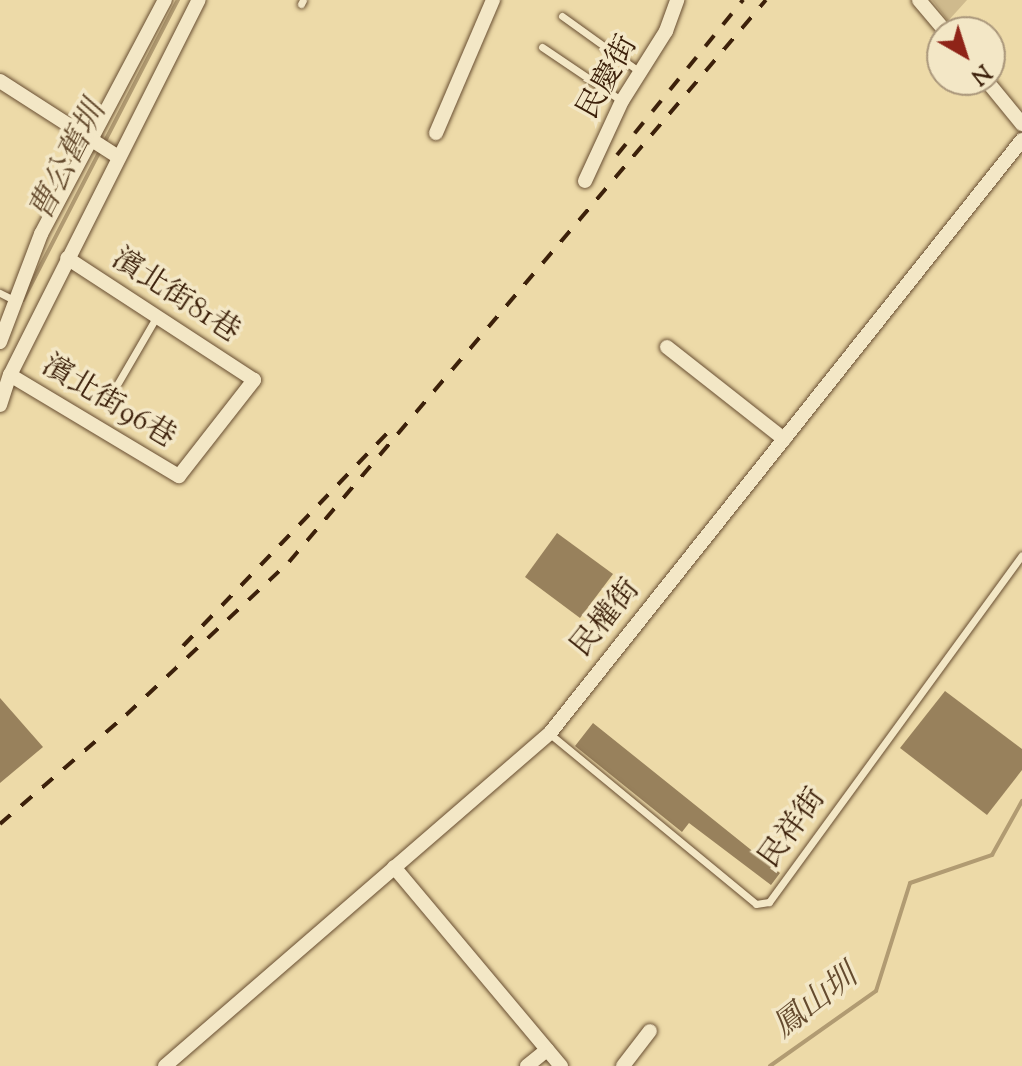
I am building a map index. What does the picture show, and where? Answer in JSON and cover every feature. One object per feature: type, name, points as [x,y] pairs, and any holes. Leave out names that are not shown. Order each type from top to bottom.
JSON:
[{"type":"street","points":[[0,405],[10,375],[67,258],[104,149],[165,0]]},
{"type":"street","points":[[0,342],[41,234],[104,149],[199,0]]},
{"type":"street","points":[[436,133],[493,0]]},
{"type":"street","name":"民慶街","points":[[585,181],[622,101],[666,31],[677,0]]},
{"type":"street","points":[[919,0],[932,16]]},
{"type":"street","points":[[0,81],[104,149]]},
{"type":"street","points":[[999,96],[1022,124]]},
{"type":"street","name":"民權街","points":[[165,1066],[550,733],[1022,140]]},
{"type":"street","name":"濱北街81巷","points":[[67,258],[158,314],[254,380],[179,476]]},
{"type":"street","points":[[667,347],[784,439]]},
{"type":"street","name":"濱北街96巷","points":[[10,375],[179,476]]},
{"type":"street","points":[[394,867],[561,1066]]},
{"type":"street","points":[[623,1066],[650,1031]]},
{"type":"street","points":[[527,1066],[547,1050]]},
{"type":"lane","points":[[562,16],[640,72]]},
{"type":"lane","points":[[542,47],[622,101]]},
{"type":"lane","points":[[0,293],[16,301]]},
{"type":"lane","points":[[118,383],[158,314]]},
{"type":"lane","name":"民祥街","points":[[550,733],[756,904],[769,902],[1022,555]]},
{"type":"shaded area","points":[[932,0],[967,0],[953,16],[944,16]]},
{"type":"building","points":[[557,533],[613,574],[580,618],[525,577]]},
{"type":"building","points":[[945,691],[1022,749],[1022,770],[987,815],[900,748]]},
{"type":"building","points":[[0,698],[43,747],[0,783]]},
{"type":"building","points":[[593,723],[780,873],[771,885],[689,823],[682,832],[575,746]]},
{"type":"waterway","name":"曹公舊圳","points":[[23,300],[178,0]]},
{"type":"waterway","name":"鳳山圳","points":[[770,1066],[876,991],[910,883],[992,855],[1022,801]]},
{"type":"railway","points":[[617,155],[743,0]]},
{"type":"railway","points":[[0,824],[126,715],[289,562],[766,0]]},
{"type":"railway","points":[[183,646],[393,427]]}]
